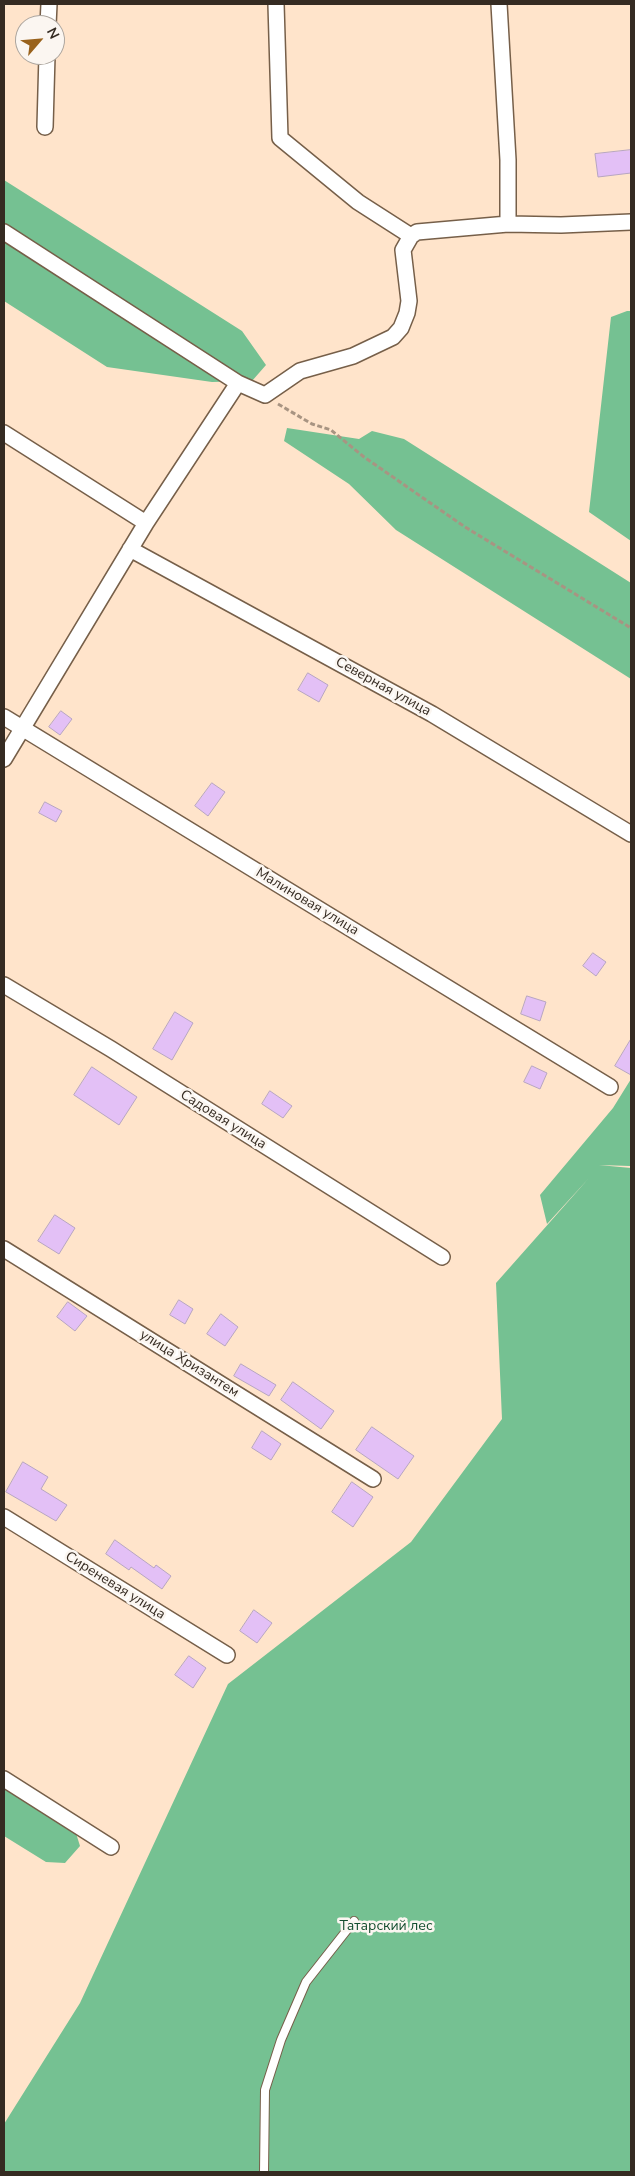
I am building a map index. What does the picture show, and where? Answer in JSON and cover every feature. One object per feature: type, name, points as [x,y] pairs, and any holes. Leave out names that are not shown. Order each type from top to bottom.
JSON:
[{"type":"street","points":[[276,4],[280,138],[358,202],[410,236]]},
{"type":"street","points":[[499,4],[508,160],[508,224]]},
{"type":"street","points":[[45,127],[47,65]]},
{"type":"street","points":[[4,232],[238,383],[265,396],[300,371],[353,356],[393,337],[401,328],[408,313],[409,301],[403,250],[410,236],[417,232],[508,224],[561,225],[631,222]]},
{"type":"street","points":[[4,758],[146,523],[238,383]]},
{"type":"street","points":[[4,433],[146,523]]},
{"type":"street","name":"Северная улица","points":[[130,549],[432,714],[631,834]]},
{"type":"street","name":"Малиновая улица","points":[[4,717],[610,1087]]},
{"type":"street","name":"Садовая улица","points":[[4,985],[111,1048],[442,1257]]},
{"type":"street","name":"улица Хризантем","points":[[4,1249],[374,1479]]},
{"type":"street","name":"Сиреневая улица","points":[[4,1517],[227,1655]]},
{"type":"street","points":[[4,1779],[111,1847]]},
{"type":"lane","points":[[264,2172],[264,2090],[280,2040],[306,1982],[354,1921]]},
{"type":"path","points":[[265,396],[312,424],[332,430],[364,457],[466,527],[631,628]]},
{"type":"green space","points":[[4,180],[242,331],[266,365],[252,381],[212,382],[107,367],[4,301]]},
{"type":"green space","points":[[631,311],[631,541],[589,512],[611,317]]},
{"type":"green space","points":[[287,428],[359,439],[372,431],[404,439],[631,583],[631,679],[396,530],[349,484],[284,441]]},
{"type":"green space","name":"Татарский лес","points":[[631,1079],[631,1164],[630,1166],[599,1165],[631,1168],[631,2172],[4,2172],[4,2124],[80,2003],[228,1684],[411,1542],[502,1419],[496,1283],[589,1178],[547,1224],[540,1195],[613,1108]]},
{"type":"green space","points":[[4,1788],[75,1830],[80,1846],[65,1863],[46,1862],[4,1836]]},
{"type":"building","points":[[631,150],[631,173],[598,177],[595,154]]},
{"type":"building","points":[[308,673],[328,685],[319,702],[298,690]]},
{"type":"building","points":[[61,711],[72,719],[60,735],[49,727]]},
{"type":"building","points":[[212,783],[225,792],[208,816],[195,806]]},
{"type":"building","points":[[45,802],[62,811],[56,822],[39,813]]},
{"type":"building","points":[[593,953],[606,962],[596,976],[583,966]]},
{"type":"building","points":[[527,996],[546,1002],[540,1021],[521,1014]]},
{"type":"building","points":[[175,1012],[193,1023],[172,1060],[153,1049]]},
{"type":"building","points":[[631,1039],[631,1075],[615,1066]]},
{"type":"building","points":[[532,1066],[547,1073],[540,1089],[524,1082]]},
{"type":"building","points":[[92,1067],[137,1097],[119,1125],[74,1095]]},
{"type":"building","points":[[270,1091],[292,1106],[283,1118],[262,1104]]},
{"type":"building","points":[[55,1215],[75,1228],[59,1254],[38,1241]]},
{"type":"building","points":[[179,1300],[193,1309],[185,1324],[170,1315]]},
{"type":"building","points":[[68,1302],[87,1316],[75,1331],[57,1317]]},
{"type":"building","points":[[221,1314],[238,1327],[225,1346],[207,1334]]},
{"type":"building","points":[[241,1364],[276,1385],[269,1396],[234,1376]]},
{"type":"building","points":[[293,1382],[334,1411],[321,1429],[281,1400]]},
{"type":"building","points":[[372,1427],[414,1456],[398,1479],[356,1450]]},
{"type":"building","points":[[262,1431],[281,1444],[271,1460],[252,1448]]},
{"type":"building","points":[[23,1462],[48,1477],[41,1489],[67,1505],[56,1521],[6,1492]]},
{"type":"building","points":[[352,1482],[373,1497],[353,1527],[332,1512]]},
{"type":"building","points":[[115,1540],[154,1568],[156,1565],[171,1576],[162,1589],[131,1567],[129,1570],[106,1554]]},
{"type":"building","points":[[254,1610],[272,1623],[257,1643],[240,1631]]},
{"type":"building","points":[[189,1656],[206,1668],[193,1688],[175,1675]]}]
